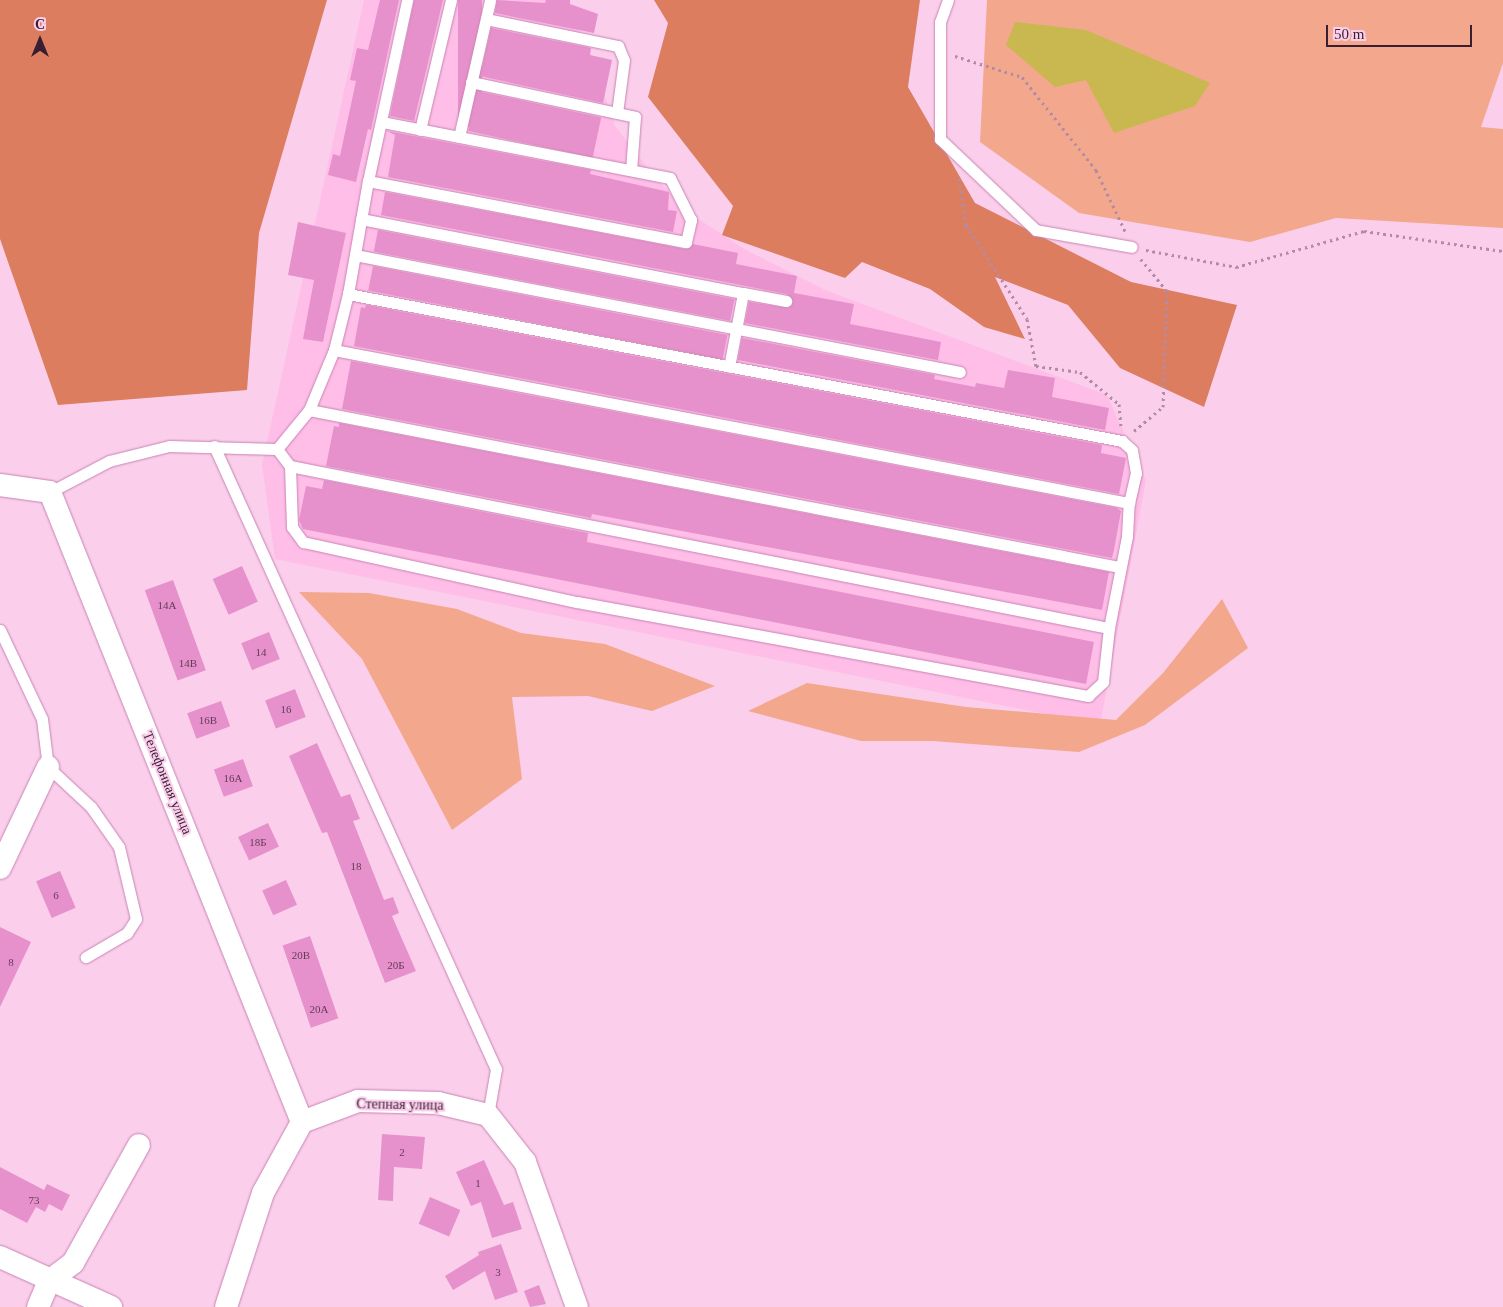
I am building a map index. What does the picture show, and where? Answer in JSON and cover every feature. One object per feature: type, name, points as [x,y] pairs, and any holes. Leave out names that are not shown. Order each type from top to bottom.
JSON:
[{"type":"street","points":[[0,485],[50,492]]},
{"type":"street","name":"Телефонная улица","points":[[50,492],[302,1122]]},
{"type":"street","points":[[0,868],[48,767]]},
{"type":"street","name":"Степная улица","points":[[302,1122],[358,1101],[438,1103],[488,1115]]},
{"type":"street","points":[[488,1115],[525,1162],[577,1307]]},
{"type":"street","points":[[226,1307],[263,1193],[302,1122]]},
{"type":"street","points":[[38,1307],[49,1281],[73,1263],[139,1145]]},
{"type":"street","points":[[0,1257],[49,1281],[111,1307]]},
{"type":"lane","points":[[277,449],[309,410],[334,350],[348,294],[368,181],[407,0]]},
{"type":"lane","points":[[420,130],[451,0]]},
{"type":"lane","points":[[459,137],[490,0]]},
{"type":"lane","points":[[948,0],[940,22],[940,139],[1036,230],[1132,247]]},
{"type":"lane","points":[[486,19],[618,46],[624,60],[617,113]]},
{"type":"lane","points":[[471,82],[635,116],[631,170]]},
{"type":"lane","points":[[368,181],[686,242],[691,220],[670,178],[381,122]]},
{"type":"lane","points":[[362,219],[786,301]]},
{"type":"lane","points":[[355,256],[960,372]]},
{"type":"lane","points":[[729,367],[743,293]]},
{"type":"lane","points":[[50,492],[109,461],[169,446],[277,449],[290,466],[292,528],[303,542],[576,602],[1088,696],[1103,682],[1109,628],[1120,567],[1128,536],[1129,503],[1136,472],[1132,450],[1122,442],[348,294]]},
{"type":"lane","points":[[334,350],[1129,503]]},
{"type":"lane","points":[[309,410],[1120,567]]},
{"type":"lane","points":[[214,446],[496,1069],[488,1115]]},
{"type":"lane","points":[[290,466],[1109,628]]},
{"type":"lane","points":[[0,630],[42,719],[48,767],[91,807],[120,847],[135,910],[134,926],[127,933],[86,957]]},
{"type":"path","points":[[955,154],[966,225],[1027,319],[1036,366],[1080,372],[1119,404],[1122,442]]},
{"type":"path","points":[[1132,247],[1236,267],[1364,231],[1503,251]]},
{"type":"shaded area","points":[[0,0],[327,0],[259,233],[247,390],[58,405],[0,239]]},
{"type":"shaded area","points":[[364,0],[559,0],[587,43],[615,126],[657,180],[694,216],[746,250],[825,290],[1107,395],[1146,481],[1100,725],[275,559],[262,465]]},
{"type":"shaded area","points":[[654,0],[920,0],[908,87],[975,203],[1131,282],[1237,305],[1204,407],[1120,368],[1068,305],[995,277],[1025,339],[984,327],[930,289],[862,262],[845,278],[722,235],[733,206],[648,97],[668,23]]},
{"type":"shaded area","points":[[987,0],[1503,0],[1503,63],[1481,127],[1503,129],[1503,228],[1336,218],[1250,242],[1079,213],[980,142]]},
{"type":"shaded area","points":[[1015,22],[1086,30],[1210,83],[1195,106],[1114,133],[1086,80],[1055,87],[1006,45]]},
{"type":"shaded area","points":[[299,592],[369,593],[457,609],[521,633],[605,644],[715,686],[652,711],[588,696],[512,697],[522,779],[452,830],[362,659]]},
{"type":"shaded area","points":[[1222,599],[1248,648],[1145,725],[1079,752],[933,741],[861,741],[748,711],[807,683],[966,707],[1116,720],[1163,673]]},
{"type":"building","points":[[380,0],[399,0],[371,130],[368,129],[356,182],[328,175],[333,154],[340,156],[356,81],[350,80],[357,48],[368,50]]},
{"type":"building","points":[[414,0],[443,0],[414,121],[390,116]]},
{"type":"building","points":[[458,0],[482,0],[482,127],[458,127]]},
{"type":"building","points":[[497,0],[545,3],[546,0],[570,0],[570,4],[598,14],[594,33],[495,13]]},
{"type":"building","points":[[491,28],[591,48],[590,55],[612,60],[603,103],[480,76]]},
{"type":"building","points":[[477,91],[601,117],[593,158],[468,131]]},
{"type":"building","points":[[387,131],[591,170],[590,174],[669,192],[668,210],[677,211],[673,232],[388,177],[395,135]]},
{"type":"building","points":[[385,192],[685,249],[693,244],[738,253],[736,264],[797,276],[794,293],[854,304],[850,324],[941,342],[938,360],[745,323],[749,302],[788,308],[793,302],[787,294],[381,215]]},
{"type":"building","points":[[298,222],[346,233],[323,342],[303,339],[314,280],[288,275]]},
{"type":"building","points":[[378,230],[734,299],[730,321],[374,252]]},
{"type":"building","points":[[373,266],[727,335],[723,359],[368,291]]},
{"type":"building","points":[[366,305],[1102,445],[1101,453],[1126,458],[1119,494],[354,346],[361,307],[365,308]]},
{"type":"building","points":[[742,338],[935,375],[934,379],[975,387],[976,383],[1004,388],[1008,370],[1055,378],[1052,397],[1109,408],[1105,430],[738,360]]},
{"type":"building","points":[[351,361],[1117,508],[1121,511],[1112,558],[342,409]]},
{"type":"building","points":[[339,423],[1109,572],[1102,610],[592,514],[591,518],[326,466],[334,426],[339,427]]},
{"type":"building","points":[[324,480],[588,533],[587,542],[1094,642],[1086,684],[303,529],[299,520],[306,486],[322,489]]},
{"type":"building","points":[[242,566],[258,602],[229,615],[213,579]]},
{"type":"building","points":[[173,580],[206,670],[178,680],[145,590]]},
{"type":"building","points":[[269,632],[280,659],[252,670],[241,643]]},
{"type":"building","points":[[295,689],[306,717],[276,728],[265,700]]},
{"type":"building","points":[[221,701],[230,726],[196,739],[187,713]]},
{"type":"building","points":[[317,743],[341,797],[350,794],[360,819],[353,821],[384,900],[393,897],[399,913],[392,916],[416,971],[385,983],[327,832],[322,833],[289,756]]},
{"type":"building","points":[[243,759],[253,786],[224,797],[214,770]]},
{"type":"building","points":[[268,823],[279,847],[249,861],[238,837]]},
{"type":"building","points":[[60,871],[76,908],[52,918],[36,881]]},
{"type":"building","points":[[286,880],[297,905],[273,915],[262,891]]},
{"type":"building","points":[[0,927],[31,942],[0,1007]]},
{"type":"building","points":[[310,936],[338,1018],[311,1028],[283,945]]},
{"type":"building","points":[[382,1134],[425,1137],[422,1169],[394,1167],[393,1201],[378,1200]]},
{"type":"building","points":[[484,1160],[504,1205],[513,1202],[522,1229],[492,1238],[481,1202],[471,1206],[456,1172]]},
{"type":"building","points":[[0,1167],[44,1190],[47,1184],[70,1195],[62,1211],[49,1204],[45,1212],[36,1207],[27,1223],[0,1209]]},
{"type":"building","points":[[430,1197],[460,1210],[449,1237],[419,1224]]},
{"type":"building","points":[[501,1244],[518,1292],[495,1300],[485,1271],[453,1290],[445,1276],[479,1255],[478,1252]]},
{"type":"building","points":[[539,1285],[546,1304],[530,1307],[524,1291]]}]
